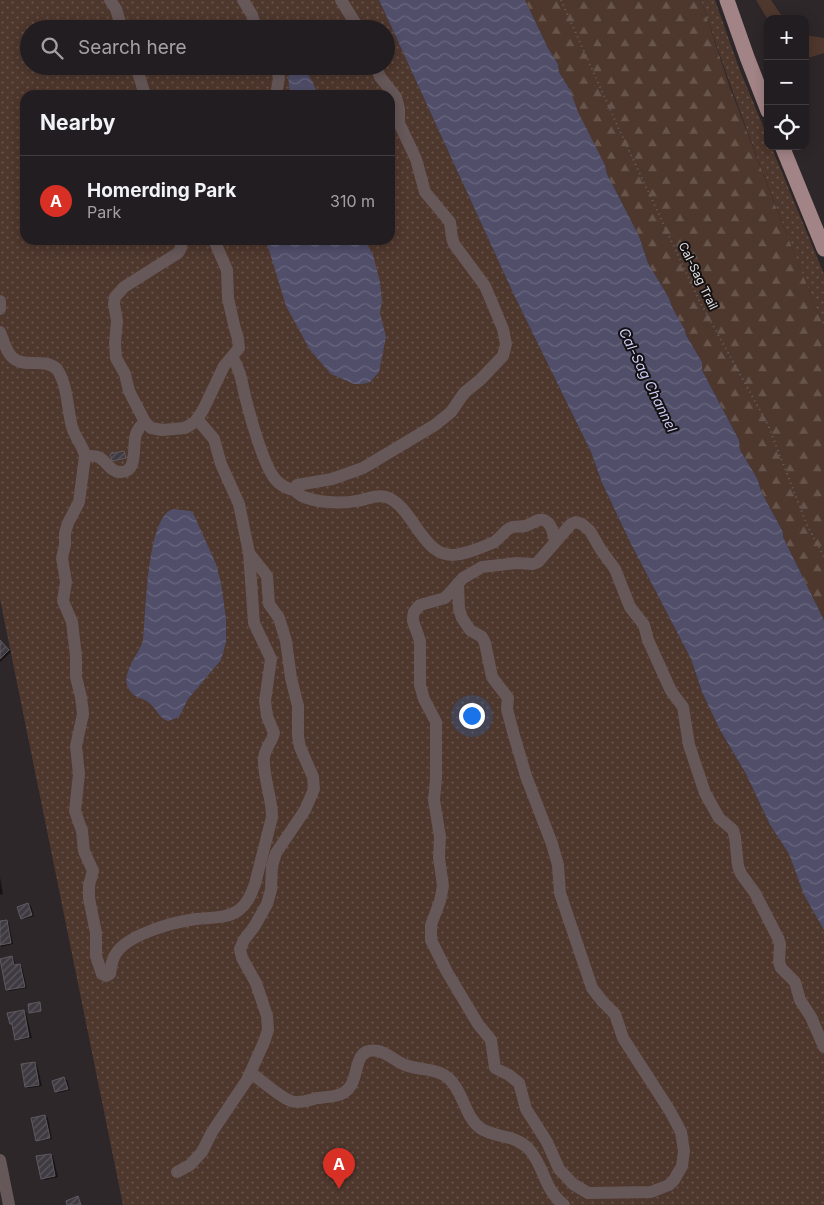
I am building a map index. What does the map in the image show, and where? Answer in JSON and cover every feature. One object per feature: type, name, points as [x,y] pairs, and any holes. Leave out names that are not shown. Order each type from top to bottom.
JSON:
[{"type":"main road","points":[[728,0],[746,57],[766,105]]},
{"type":"main road","points":[[784,150],[824,249]]},
{"type":"street","points":[[110,0],[116,9],[119,20]]},
{"type":"street","points":[[243,0],[254,20]]},
{"type":"street","points":[[341,0],[354,20]]},
{"type":"street","points":[[139,75],[143,90]]},
{"type":"street","points":[[277,90],[278,75]]},
{"type":"street","points":[[379,75],[392,90]]},
{"type":"street","points":[[295,490],[297,486],[332,479],[363,468],[435,424],[451,412],[464,393],[490,370],[506,350],[503,329],[485,286],[454,244],[450,222],[447,217],[425,192],[416,159],[399,123],[398,103],[395,96]]},
{"type":"street","points":[[181,245],[181,248],[174,256],[124,287],[115,296],[114,304],[118,321],[115,343],[116,358],[125,374],[129,391],[145,422],[151,428],[162,430],[185,428],[198,419],[208,402],[220,374],[239,348],[228,298],[227,270],[216,245]]},
{"type":"street","points":[[0,301],[0,309]]},
{"type":"street","points":[[0,332],[8,352],[15,360],[27,363],[49,364],[60,374],[69,402],[72,426],[84,449],[85,456],[79,502],[68,522],[62,558],[66,582],[64,601],[72,622],[76,656],[75,672],[83,714],[76,746],[79,774],[74,811],[82,831],[84,851],[92,871],[89,898],[96,933],[96,956],[104,975],[108,976],[115,955],[126,943],[165,926],[233,913],[248,900],[255,884],[272,817],[264,759],[267,747],[274,733],[266,716],[265,701],[271,659],[254,623],[249,553],[239,504],[221,464],[214,439],[198,419]]},
{"type":"street","points":[[232,357],[239,369],[256,434],[270,470],[279,484],[295,490],[303,497],[333,503],[356,502],[385,496],[401,509],[435,550],[447,555],[461,554],[493,543],[509,528],[526,526],[541,520],[544,520],[552,527],[555,541]]},
{"type":"street","points":[[85,456],[101,458],[114,471],[122,472],[126,470],[130,467],[134,458],[138,430],[145,422]]},
{"type":"street","points":[[458,583],[459,609],[462,618],[470,630],[482,637],[492,677],[508,698],[507,708],[513,732],[526,776],[552,844],[558,865],[560,893],[592,988],[602,1002],[615,1014],[623,1038],[670,1111],[681,1132],[684,1151],[682,1166],[674,1180],[661,1189],[638,1193],[594,1194],[581,1190],[566,1177],[555,1161],[542,1133],[530,1117],[519,1083],[495,1068],[491,1040],[475,1020],[430,940],[431,925],[440,901],[443,886],[439,858],[440,837],[434,800],[436,722],[421,692],[419,677],[420,641],[413,616],[420,604],[445,598],[458,583],[463,578],[487,565],[533,564],[546,554],[571,524],[576,522],[587,527],[615,569],[630,607],[644,625],[648,640],[671,691],[683,708],[689,745],[705,794],[719,818],[733,830],[738,866],[741,874],[754,893],[778,938],[781,968],[795,982],[800,1000],[811,1017],[824,1047]]},
{"type":"street","points":[[177,1172],[190,1165],[202,1152],[212,1132],[251,1073],[266,1036],[268,1022],[256,983],[242,958],[240,949],[267,904],[271,890],[274,859],[309,802],[314,784],[313,777],[300,747],[297,728],[298,706],[291,678],[286,641],[279,618],[269,604],[266,576],[249,553]]},
{"type":"street","points":[[251,1073],[287,1099],[296,1102],[343,1093],[352,1085],[358,1061],[362,1056],[372,1051],[383,1053],[406,1065],[432,1069],[442,1074],[454,1084],[472,1120],[482,1129],[515,1139],[528,1148],[539,1163],[550,1191],[564,1205]]},
{"type":"street","points":[[0,1160],[9,1205]]},
{"type":"path","name":"Cal-Sag Trail","points":[[561,0],[691,282],[768,425],[807,525],[824,557]]},
{"type":"green space","points":[[0,0],[379,0],[388,20],[20,20],[20,75],[395,75],[395,35],[514,295],[591,452],[602,483],[631,544],[691,659],[702,692],[720,730],[746,774],[770,825],[789,854],[804,895],[824,930],[824,1205],[123,1205],[0,599]]},
{"type":"green space","points":[[525,0],[701,0],[729,85],[824,328],[824,620],[783,537],[783,532],[762,493],[757,478],[740,450],[739,440],[702,370],[702,362],[686,335],[669,298],[648,263],[639,236],[577,112],[570,90],[559,72],[558,64],[548,48]]},
{"type":"green space","points":[[701,0],[715,0],[739,68],[764,128],[764,150],[773,150],[824,274],[824,328],[791,246]]},
{"type":"green space","points":[[756,0],[771,0],[781,15],[765,15]]},
{"type":"green space","points":[[809,36],[824,38],[824,53],[809,58]]},
{"type":"water","name":"Cal-Sag Channel","points":[[379,0],[525,0],[548,48],[558,64],[559,72],[570,90],[578,112],[605,165],[607,174],[639,236],[648,263],[669,298],[686,335],[702,362],[702,370],[739,440],[740,450],[757,478],[762,493],[783,532],[783,537],[824,620],[824,930],[804,895],[789,854],[770,825],[746,774],[720,730],[702,692],[691,659],[631,544],[602,483],[591,452],[514,295],[395,35],[395,20],[388,20]]},
{"type":"water","points":[[289,75],[308,75],[316,90],[290,90]]},
{"type":"water","points":[[268,245],[367,245],[373,255],[380,282],[382,300],[380,313],[386,337],[379,372],[370,382],[363,384],[354,384],[331,374],[310,350],[286,306]]},
{"type":"water","points":[[173,509],[191,511],[216,564],[221,583],[226,619],[226,642],[221,660],[188,699],[179,717],[168,721],[162,718],[148,702],[134,695],[129,689],[127,675],[143,641],[149,569],[157,529],[164,516]]},
{"type":"building","points":[[124,451],[126,458],[112,461],[110,454]]},
{"type":"building","points":[[0,640],[9,650],[0,659]]},
{"type":"building","points":[[28,903],[32,915],[21,919],[17,907]]},
{"type":"building","points":[[7,920],[11,943],[0,945],[0,921]]},
{"type":"building","points":[[12,956],[14,965],[20,964],[25,987],[6,990],[0,959]]},
{"type":"building","points":[[40,1002],[41,1011],[29,1013],[28,1004]]},
{"type":"building","points":[[24,1010],[29,1037],[15,1040],[12,1024],[10,1024],[7,1013]]},
{"type":"building","points":[[35,1062],[39,1085],[25,1087],[21,1064]]},
{"type":"building","points":[[64,1077],[68,1089],[55,1092],[52,1081]]},
{"type":"building","points":[[45,1115],[50,1138],[36,1141],[31,1118]]},
{"type":"building","points":[[51,1154],[55,1176],[41,1179],[36,1156]]},
{"type":"building","points":[[78,1196],[81,1205],[67,1205],[66,1201]]},
{"type":"place","name":"Homerding Park","points":[[339,1189]]}]
